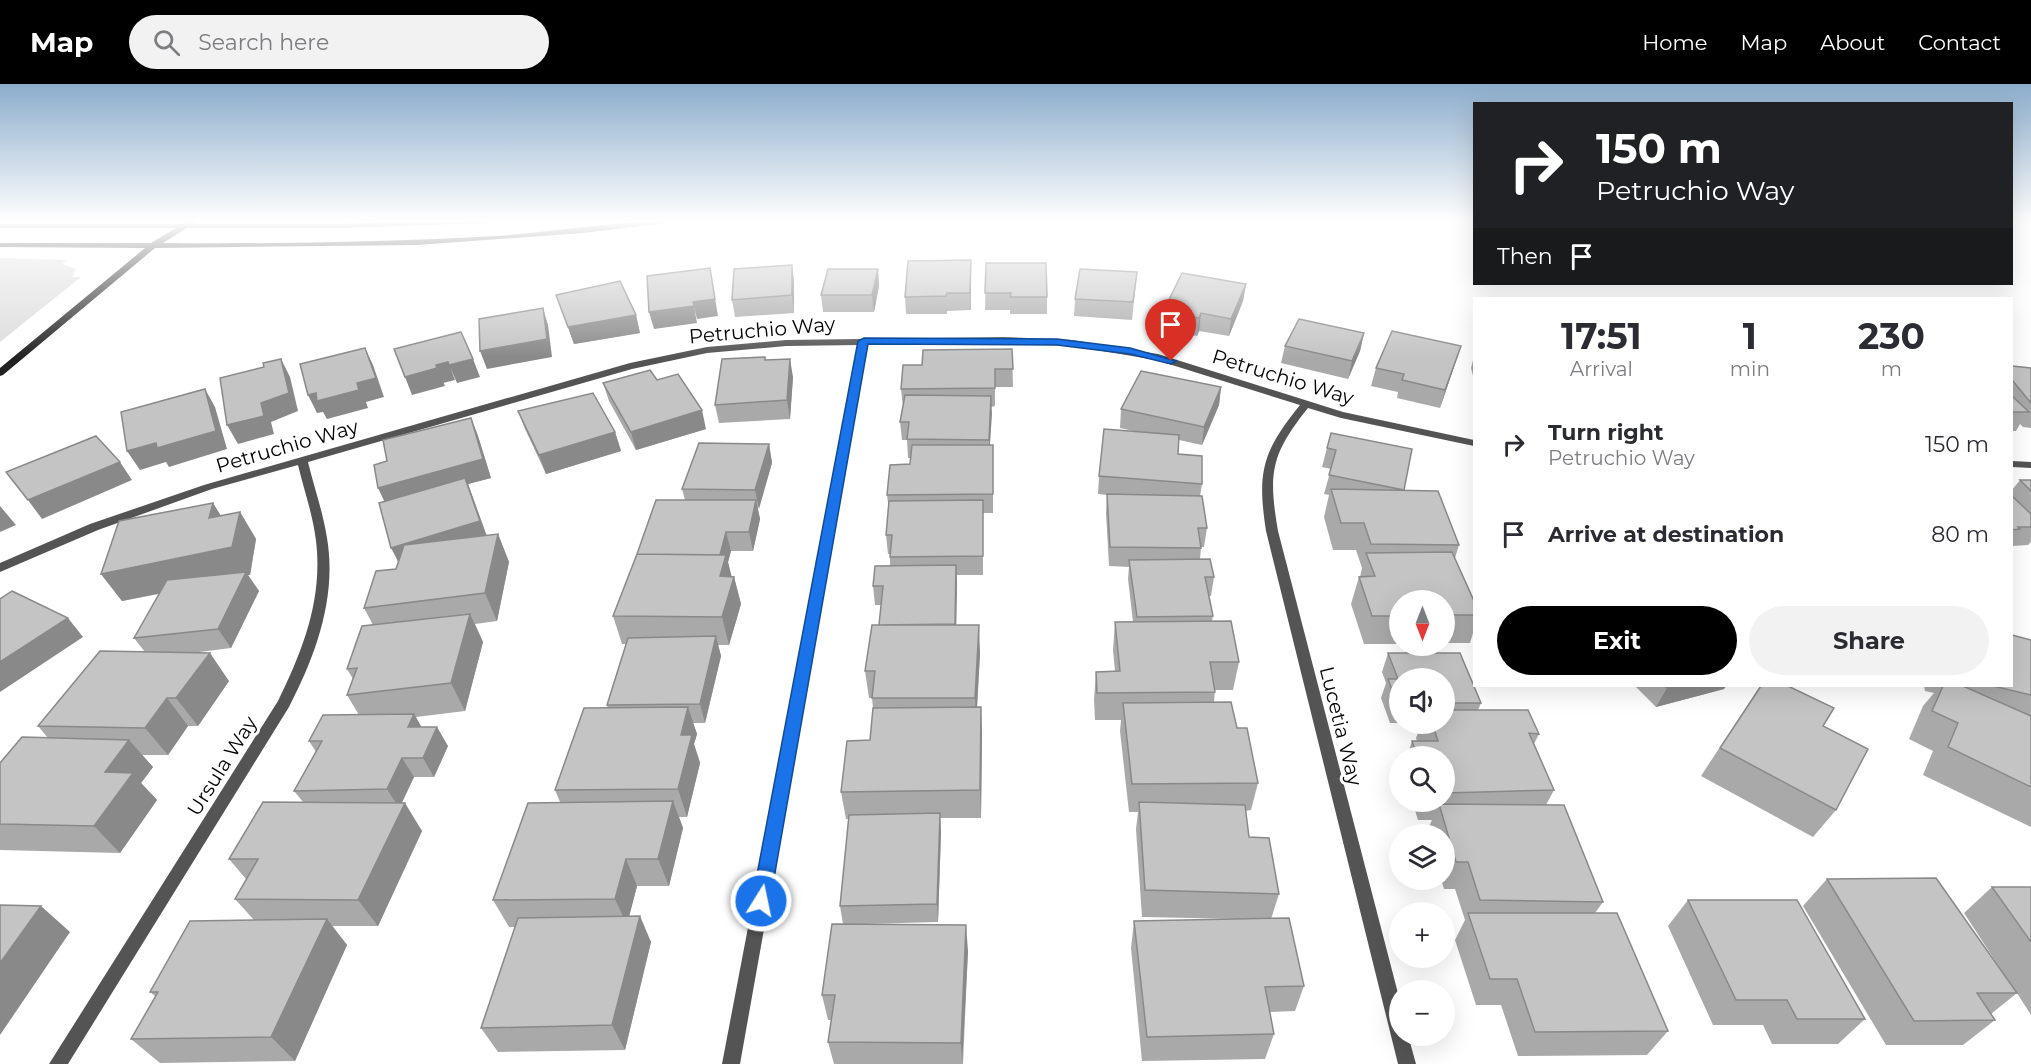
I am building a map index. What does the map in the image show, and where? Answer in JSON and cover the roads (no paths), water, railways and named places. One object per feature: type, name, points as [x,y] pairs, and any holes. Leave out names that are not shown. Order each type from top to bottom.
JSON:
[{"type":"main road","points":[[0,373],[128,267]]},
{"type":"street","name":"Petruchio Way","points":[[0,568],[83,532],[152,506],[302,460],[669,357],[745,345],[864,341],[1042,341],[1101,346],[1184,364],[1305,405],[1380,424],[1473,442]]},
{"type":"street","points":[[731,1064],[864,341]]},
{"type":"street","name":"Lucetia Way","points":[[1305,405],[1281,433],[1268,460],[1265,493],[1272,531],[1407,1064]]},
{"type":"street","name":"Ursula Way","points":[[58,1064],[284,704],[306,659],[317,628],[325,567],[322,538],[302,460]]},
{"type":"street","points":[[2013,464],[2031,465]]}]
